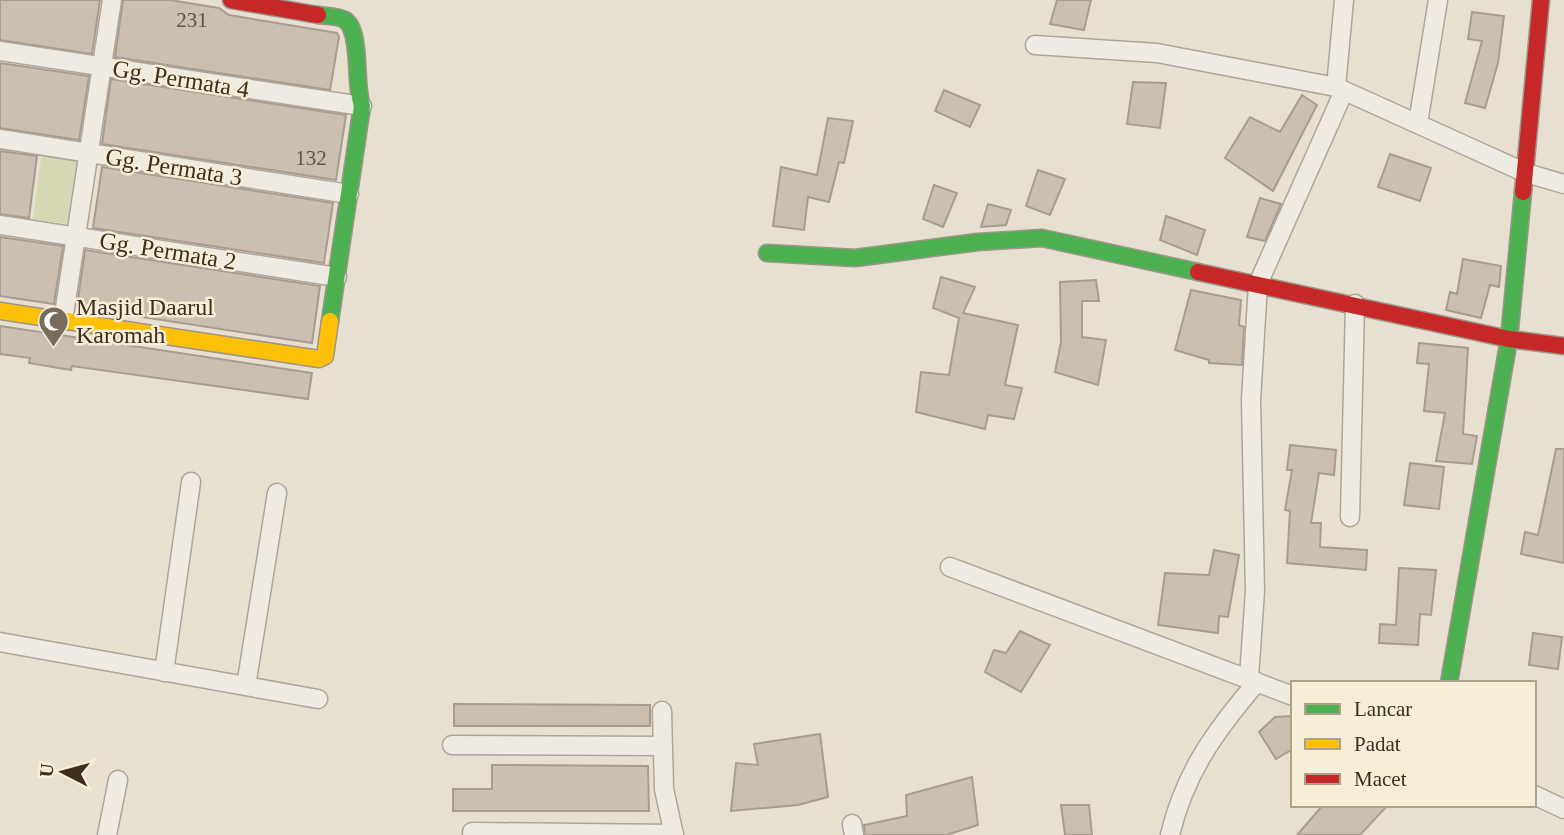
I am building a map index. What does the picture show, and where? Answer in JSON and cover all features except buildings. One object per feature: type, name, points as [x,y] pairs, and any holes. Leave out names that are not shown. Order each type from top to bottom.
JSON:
[{"type":"street","points":[[63,321],[112,0]]},
{"type":"street","points":[[0,311],[323,358],[362,106],[353,86],[355,32],[352,24],[344,19],[231,0]]},
{"type":"street","points":[[1170,835],[1197,762],[1253,679],[1255,592],[1251,400],[1258,284],[1340,89],[1344,0]]},
{"type":"street","points":[[1418,122],[1438,0]]},
{"type":"street","points":[[1449,681],[1509,339],[1541,0]]},
{"type":"street","points":[[1035,45],[1157,53],[1340,89],[1526,173],[1564,184]]},
{"type":"street","name":"Gg. Permata 4","points":[[0,51],[362,106]]},
{"type":"street","name":"Gg. Permata 3","points":[[0,139],[349,194]]},
{"type":"street","name":"Gg. Permata 2","points":[[0,225],[337,276]]},
{"type":"street","points":[[767,253],[855,258],[978,242],[1042,238],[1509,339],[1564,346]]},
{"type":"street","points":[[1350,516],[1355,304]]},
{"type":"street","points":[[164,672],[191,482]]},
{"type":"street","points":[[246,687],[277,493]]},
{"type":"street","points":[[950,567],[1291,695]]},
{"type":"street","points":[[0,642],[318,699]]},
{"type":"street","points":[[472,832],[674,835],[664,789],[662,711]]},
{"type":"street","points":[[452,745],[663,746]]},
{"type":"street","points":[[107,835],[118,780]]},
{"type":"street","points":[[1536,796],[1564,809]]},
{"type":"green space","points":[[42,151],[78,156],[69,224],[33,219]]},
{"type":"traffic: fast","points":[[318,15],[345,20],[350,26],[356,47],[362,106],[330,321]]},
{"type":"traffic: fast","points":[[1449,681],[1509,339],[1523,192]]},
{"type":"traffic: fast","points":[[767,253],[855,258],[978,242],[1042,238],[1198,272]]},
{"type":"traffic: slow","points":[[0,311],[319,359],[325,356],[330,321]]},
{"type":"traffic: jam","points":[[231,0],[318,15]]},
{"type":"traffic: jam","points":[[1523,192],[1541,0]]},
{"type":"traffic: jam","points":[[1198,272],[1509,339],[1564,346]]},
{"type":"place","name":"Masjid Daarul Karomah","points":[[53,348]]}]
